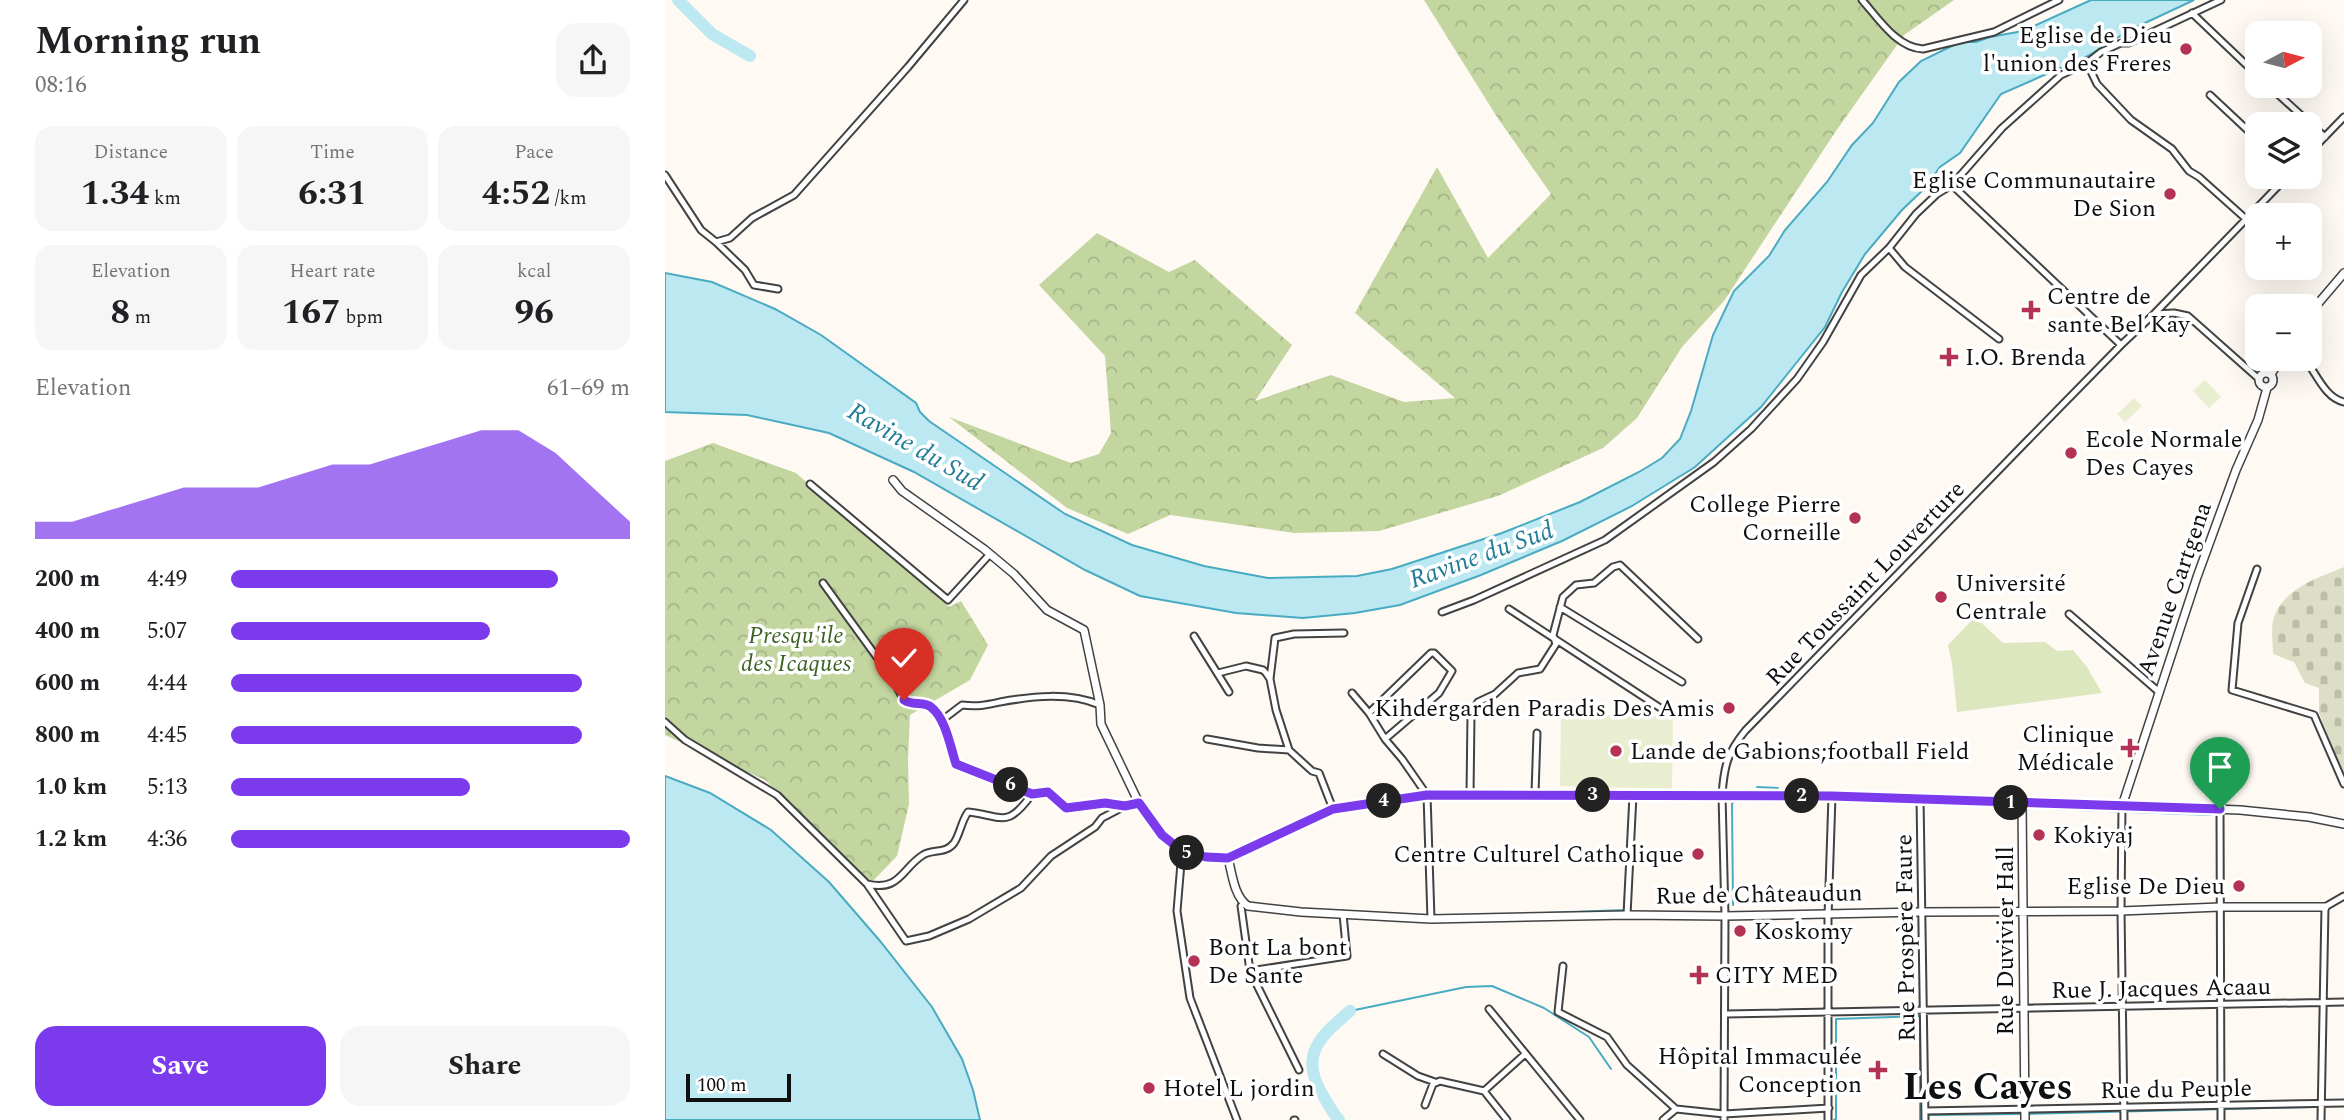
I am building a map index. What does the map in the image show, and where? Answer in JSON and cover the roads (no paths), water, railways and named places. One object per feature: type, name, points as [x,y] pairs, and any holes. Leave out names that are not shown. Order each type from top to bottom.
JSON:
[{"type":"street","points":[[716,242],[730,238],[753,218],[794,195],[964,0]]},
{"type":"street","points":[[1862,0],[1890,31],[1914,49],[1994,32],[2059,0]]},
{"type":"street","points":[[2038,0],[2044,7]]},
{"type":"street","points":[[1442,612],[1605,540],[1714,462],[1751,429],[1797,379],[1823,342],[1861,275],[1889,248],[1916,214],[1937,194],[1952,185],[2021,110],[2061,75],[2087,63],[2101,52],[2121,43],[2129,43],[2221,0]]},
{"type":"street","points":[[2192,13],[2245,64]]},
{"type":"street","points":[[2087,63],[2097,84],[2130,120],[2172,149],[2189,171],[2245,218]]},
{"type":"street","points":[[2210,95],[2245,128]]},
{"type":"street","points":[[2282,98],[2325,137]]},
{"type":"street","points":[[2322,140],[2344,117]]},
{"type":"street","points":[[665,175],[701,230],[745,271],[754,285],[778,289]]},
{"type":"street","points":[[1952,185],[2121,345]]},
{"type":"street","name":"Rue Toussaint Louverture","points":[[2262,203],[2275,189]]},
{"type":"street","name":"Rue Toussaint Louverture","points":[[1726,1118],[1722,795],[1723,775],[1731,748],[2245,220]]},
{"type":"street","points":[[1889,248],[1905,267],[1999,339]]},
{"type":"street","points":[[2322,299],[2344,273]]},
{"type":"street","points":[[2154,314],[2174,313],[2188,316],[2254,378],[2259,379]]},
{"type":"street","points":[[2259,379],[2262,386],[2267,387],[2273,383],[2273,371]]},
{"type":"street","points":[[2313,371],[2338,401],[2344,402]]},
{"type":"street","points":[[2259,379],[2262,374],[2271,374]]},
{"type":"street","name":"Avenue Cartgena","points":[[2122,806],[2197,577],[2236,470],[2258,420],[2267,387]]},
{"type":"street","points":[[893,480],[902,491],[1014,574],[1047,610],[1084,631],[1100,705],[1101,724],[1139,803],[1162,835],[1182,851],[1206,857],[1228,858],[1333,809],[1427,795],[1920,798],[2220,809],[2309,817],[2344,824]]},
{"type":"street","points":[[810,484],[948,600],[990,554]]},
{"type":"street","points":[[1470,795],[1473,709],[1478,702],[1495,694],[1518,673],[1540,669],[1556,644],[1553,638],[1563,597],[1576,585],[1594,583],[1613,567],[1621,565],[1698,639]]},
{"type":"street","points":[[2257,569],[2238,623],[2232,690],[2314,715],[2344,784]]},
{"type":"street","points":[[823,583],[892,678],[904,700],[909,704],[929,705],[941,721],[956,764],[1032,794],[1048,792],[1066,808],[1105,803],[1125,806]]},
{"type":"street","points":[[1560,607],[1682,682]]},
{"type":"street","points":[[1509,609],[1668,713]]},
{"type":"street","points":[[2069,614],[2159,692]]},
{"type":"street","points":[[1333,809],[1319,773],[1311,771],[1289,751],[1276,710],[1271,679],[1276,638],[1294,634],[1344,633]]},
{"type":"street","points":[[1194,636],[1229,692]]},
{"type":"street","points":[[1369,713],[1431,653],[1452,671],[1439,693],[1385,739]]},
{"type":"street","points":[[1218,673],[1246,666],[1263,670],[1271,679]]},
{"type":"street","points":[[1352,693],[1427,795],[1431,919]]},
{"type":"street","points":[[941,721],[962,705],[980,708],[1002,702],[1052,696],[1082,697],[1100,705]]},
{"type":"street","points":[[665,722],[685,740],[778,795],[867,884],[906,941],[929,936],[969,919],[1021,888],[1051,856],[1095,827],[1102,818],[1125,806],[1139,803]]},
{"type":"street","points":[[1535,794],[1537,733]]},
{"type":"street","points":[[1207,739],[1289,751]]},
{"type":"street","points":[[867,884],[882,886],[889,883],[906,873],[923,854],[949,847],[954,843],[968,812],[989,818],[1009,816],[1025,804],[1032,794]]},
{"type":"street","points":[[1627,915],[1633,795]]},
{"type":"street","points":[[1828,1120],[1828,913],[1832,796]]},
{"type":"street","name":"Rue Prospère Faure","points":[[1920,798],[1925,1120]]},
{"type":"street","name":"Rue Duvivier Hall","points":[[2022,803],[2025,1120]]},
{"type":"street","points":[[2122,806],[2124,1120]]},
{"type":"street","points":[[2220,809],[2221,1120]]},
{"type":"street","points":[[1182,851],[1177,911],[1191,999],[1237,1120]]},
{"type":"street","points":[[1228,858],[1238,896],[1244,904],[1241,906],[1250,971],[1300,1070]]},
{"type":"street","points":[[2321,1120],[2325,907],[2344,896]]},
{"type":"street","name":"Rue de Châteaudun","points":[[1244,904],[1301,912],[1431,919],[2325,907]]},
{"type":"street","points":[[1250,971],[1347,956],[1343,914]]},
{"type":"street","points":[[1563,966],[1557,1012],[1607,1037],[1627,1065],[1676,1109],[1726,1118],[1829,1108]]},
{"type":"street","name":"Rue J. Jacques Acaau","points":[[1725,1014],[2344,1002]]},
{"type":"street","points":[[1489,1009],[1580,1120]]},
{"type":"street","points":[[1383,1054],[1418,1076],[1484,1091],[1507,1120]]},
{"type":"street","points":[[1484,1091],[1525,1054]]},
{"type":"street","points":[[1425,1105],[1436,1082]]},
{"type":"street","name":"Rue du Peuple","points":[[1924,1111],[2344,1102]]},
{"type":"street","points":[[1663,1120],[1676,1109]]},
{"type":"water","name":"Ravine du Sud","points":[[2091,0],[2194,0],[2130,30],[2088,56],[2001,94],[1960,153],[1940,167],[1925,188],[1902,210],[1865,254],[1825,327],[1761,407],[1695,467],[1632,506],[1562,541],[1400,605],[1303,618],[1236,613],[1140,596],[1085,570],[914,472],[829,433],[747,415],[665,412],[665,273],[712,282],[775,309],[821,335],[916,403],[929,421],[1065,514],[1132,545],[1204,566],[1268,578],[1357,576],[1392,569],[1502,533],[1580,502],[1662,458],[1680,439],[1713,335],[1734,291],[1769,256],[1785,230],[1827,182],[1852,145],[1873,123],[1899,82],[1921,61],[1960,42],[1976,42],[2023,31]]},
{"type":"water","points":[[665,776],[710,793],[771,830],[829,882],[932,1007],[962,1059],[980,1120],[665,1120]]},
{"type":"waterway","points":[[678,0],[712,34],[750,56]]},
{"type":"waterway","points":[[1757,787],[1778,788]]},
{"type":"waterway","points":[[1733,905],[1732,804],[1735,799],[1830,801]]},
{"type":"waterway","points":[[1835,801],[1917,804]]},
{"type":"waterway","points":[[1923,804],[2019,808]]},
{"type":"waterway","points":[[2024,808],[2211,815]]},
{"type":"waterway","points":[[1519,914],[1624,910],[1630,811]]},
{"type":"waterway","points":[[1350,1011],[1466,987],[1492,986],[1544,1008],[1589,1037],[1611,1069]]},
{"type":"waterway","points":[[1339,1120],[1315,1079],[1313,1056],[1323,1037],[1350,1011]]},
{"type":"waterway","points":[[1834,1120],[1836,1019],[1920,1016],[1920,1120]]},
{"type":"waterway","points":[[2026,1114],[2312,1107]]},
{"type":"waterway","points":[[1928,1115],[2021,1114]]},
{"type":"place","name":"Eglise de Dieu l'union des Freres","points":[[2186,49]]},
{"type":"place","name":"Eglise Communautaire De Sion","points":[[2170,194]]},
{"type":"place","name":"Centre de sante Bel Kay","points":[[2031,310]]},
{"type":"place","name":"I.O. Brenda","points":[[1949,357]]},
{"type":"place","name":"Ecole Normale Des Cayes","points":[[2071,453]]},
{"type":"place","name":"College Pierre Corneille","points":[[1855,518]]},
{"type":"place","name":"Université Centrale","points":[[1941,597]]},
{"type":"place","name":"Kihdergarden Paradis Des Amis","points":[[1729,708]]},
{"type":"place","name":"Clinique Médicale","points":[[2130,748]]},
{"type":"place","name":"Lande de Gabions;football Field","points":[[1616,751]]},
{"type":"place","name":"Kokiyaj","points":[[2039,835]]},
{"type":"place","name":"Centre Culturel Catholique","points":[[1698,854]]},
{"type":"place","name":"Eglise De Dieu","points":[[2239,886]]},
{"type":"place","name":"Koskomy","points":[[1740,931]]},
{"type":"place","name":"Bont La bont De Sante","points":[[1194,961]]},
{"type":"place","name":"CITY MED","points":[[1699,975]]},
{"type":"place","name":"Hôpital Immaculée Conception","points":[[1878,1070]]},
{"type":"place","name":"Hotel L jordin","points":[[1149,1088]]},
{"type":"district","name":"Les Cayes","points":[[1988,1086]]},
{"type":"park label","name":"Presqu'ile des Icaques","points":[[796,649]]}]
